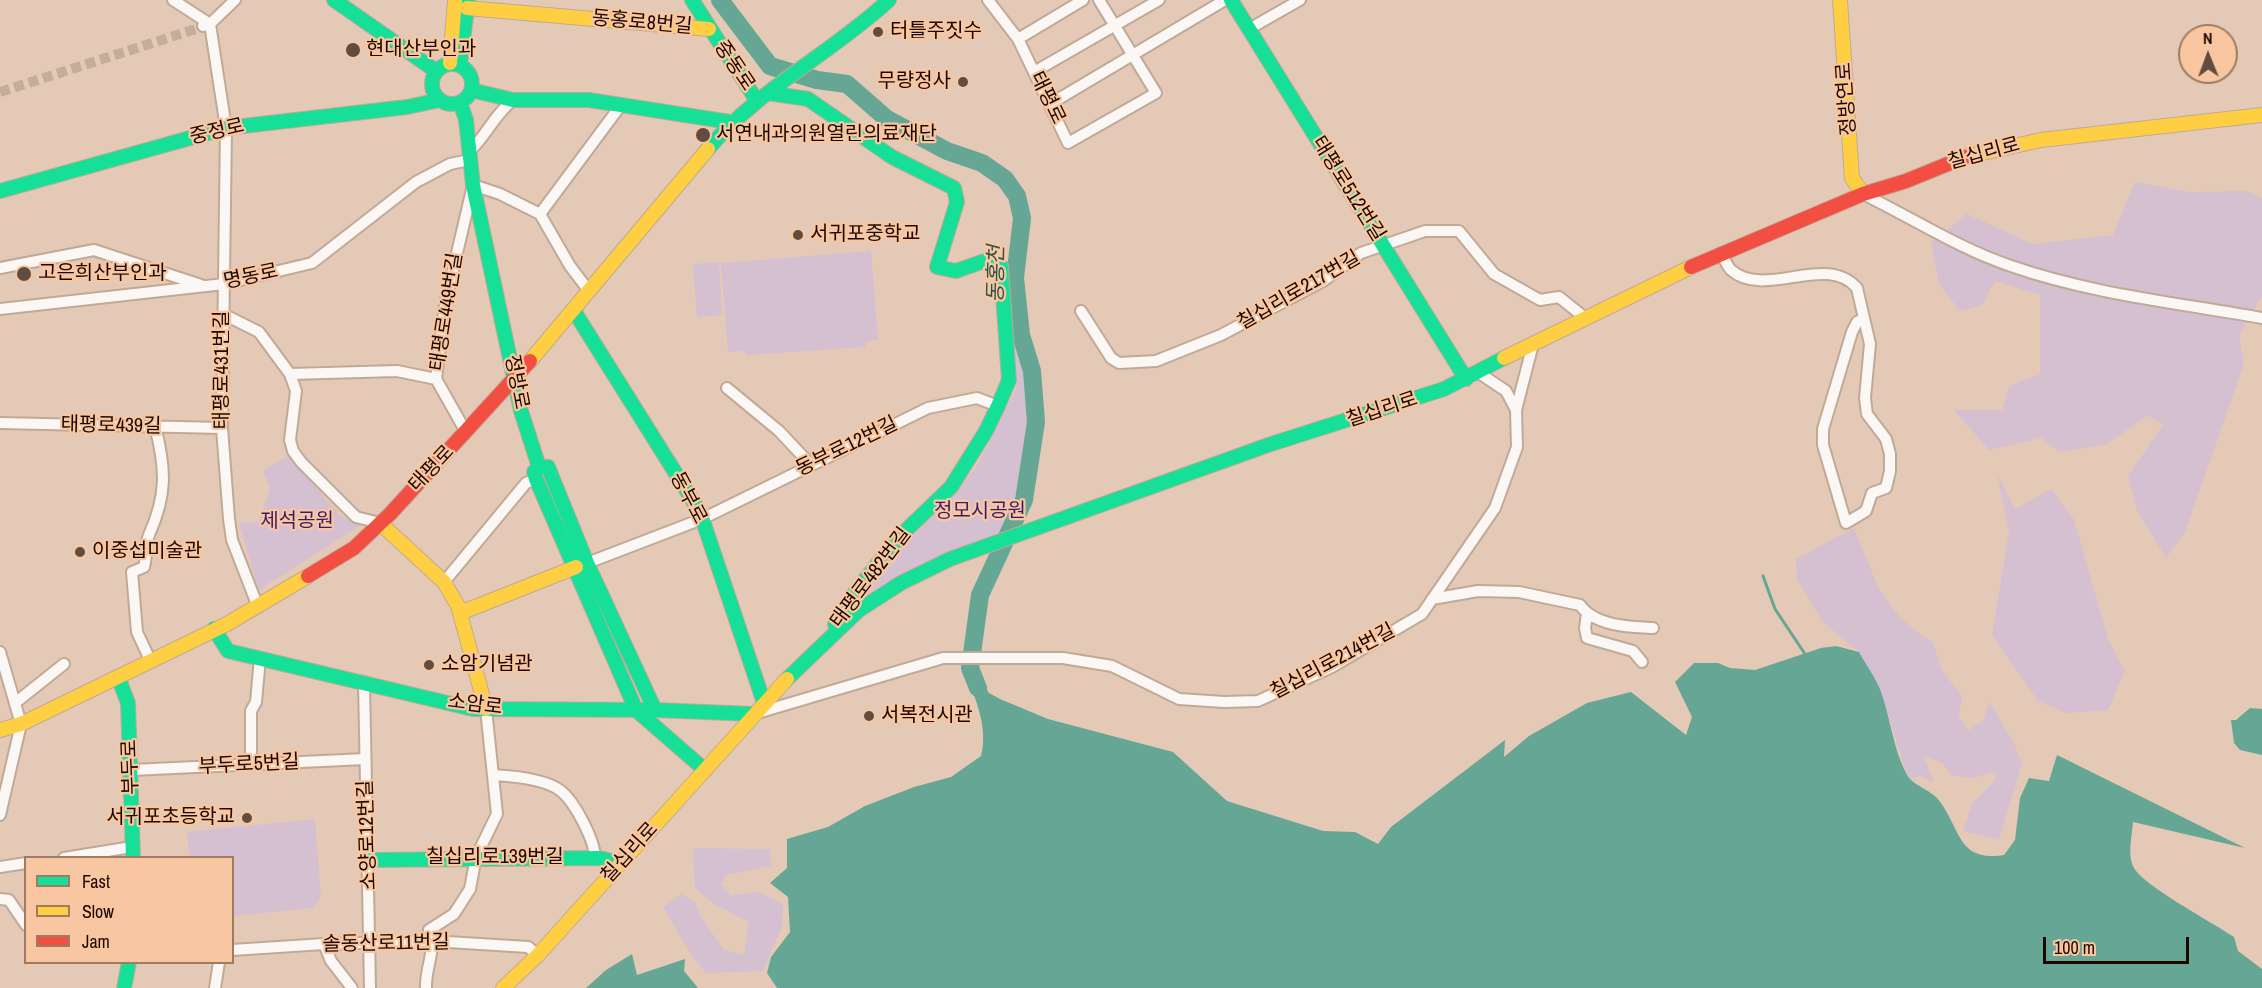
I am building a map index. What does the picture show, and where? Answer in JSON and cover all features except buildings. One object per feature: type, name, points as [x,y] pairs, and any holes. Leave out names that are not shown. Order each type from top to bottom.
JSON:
[{"type":"street","points":[[172,0],[206,25],[235,0]]},
{"type":"street","points":[[334,0],[436,71]]},
{"type":"street","points":[[455,0],[455,64]]},
{"type":"street","name":"중동로","points":[[692,0],[709,29],[766,94]]},
{"type":"street","name":"태평로","points":[[0,730],[21,724],[151,662],[258,607],[354,548],[380,524],[514,380],[730,122],[864,23],[889,0]]},
{"type":"street","points":[[1018,39],[1083,0]]},
{"type":"street","points":[[1099,0],[1132,54]]},
{"type":"street","points":[[1034,72],[1159,0]]},
{"type":"street","points":[[1050,104],[1225,0]]},
{"type":"street","name":"태평로512번길","points":[[1231,0],[1466,379]]},
{"type":"street","points":[[1249,29],[1300,0]]},
{"type":"street","name":"정방연로","points":[[1840,0],[1852,178],[1863,194]]},
{"type":"street","name":"태평로","points":[[992,1],[1018,39],[1068,143],[1156,93],[1132,54]]},
{"type":"street","points":[[455,64],[468,4]]},
{"type":"street","name":"동홍로8번길","points":[[468,4],[709,29]]},
{"type":"street","name":"태평로431번길","points":[[206,25],[226,128],[222,428],[232,540],[258,607]]},
{"type":"street","points":[[436,71],[455,64]]},
{"type":"street","points":[[436,71],[432,87],[440,100],[448,104],[460,102],[471,90],[470,74],[455,64]]},
{"type":"street","points":[[471,90],[513,100],[589,100],[730,122]]},
{"type":"street","name":"태평로482번길","points":[[766,94],[808,99],[892,157],[954,188],[957,202],[937,267],[945,272],[959,272],[985,258],[995,260],[1001,266],[1009,380],[986,432],[951,487],[899,537],[852,596],[825,640]]},
{"type":"street","name":"중정로","points":[[0,191],[226,128],[407,107],[440,100]]},
{"type":"street","points":[[469,156],[498,112],[513,100]]},
{"type":"street","name":"정방로","points":[[460,102],[466,120],[473,185],[512,359],[514,380],[537,473],[656,710]]},
{"type":"street","points":[[540,214],[621,105]]},
{"type":"street","name":"칠십리로","points":[[504,988],[538,955],[764,703],[825,640],[859,610],[901,584],[950,559],[1271,444],[1390,408],[1466,379],[1584,317],[1721,254],[1863,194],[1997,147],[2262,115]]},
{"type":"street","name":"명동로","points":[[0,309],[224,284],[312,263],[416,182],[469,156]]},
{"type":"street","points":[[473,185],[500,194],[540,214],[570,266],[589,291]]},
{"type":"street","name":"태평로449번길","points":[[466,432],[436,379],[445,304],[473,185]]},
{"type":"street","points":[[1863,194],[1971,250],[2020,269],[2107,290],[2262,318]]},
{"type":"street","name":"칠십리로217번길","points":[[1081,311],[1111,358],[1119,363],[1156,361],[1214,339],[1323,281],[1361,254],[1425,231],[1458,231],[1494,274],[1540,300],[1558,297],[1584,317]]},
{"type":"street","points":[[0,268],[94,250],[205,286]]},
{"type":"street","points":[[1721,254],[1730,270],[1752,280],[1815,275],[1843,277],[1857,288],[1862,304],[1870,359],[1865,398],[1867,414],[1886,439],[1890,454],[1890,471],[1886,488],[1872,493],[1866,511],[1846,523],[1823,445],[1823,429],[1852,332],[1857,322],[1863,319]]},
{"type":"street","name":"동부로","points":[[574,311],[689,493],[702,519],[764,703]]},
{"type":"street","points":[[223,314],[259,332],[290,374],[296,391],[290,440],[293,451],[356,517],[380,524],[444,582],[460,613],[486,710],[496,814],[476,857],[470,889],[454,914],[429,930],[434,949],[425,975],[426,988]]},
{"type":"street","name":"칠십리로214번길","points":[[754,714],[942,658],[1064,658],[1112,666],[1179,699],[1224,702],[1258,701],[1332,667],[1422,614],[1495,508],[1517,447],[1516,410],[1533,344]]},
{"type":"street","points":[[290,374],[397,371],[436,379]]},
{"type":"street","points":[[1479,373],[1506,391],[1516,410]]},
{"type":"street","points":[[727,388],[779,431],[811,465]]},
{"type":"street","name":"동부로12번길","points":[[702,519],[928,408],[977,398],[998,406]]},
{"type":"street","name":"태평로439길","points":[[0,423],[222,428]]},
{"type":"street","points":[[151,662],[137,632],[132,572],[144,567],[149,535],[158,514],[165,481],[155,426]]},
{"type":"street","points":[[444,582],[526,483],[537,473]]},
{"type":"street","points":[[460,613],[702,519]]},
{"type":"street","name":"정방로","points":[[582,565],[636,710]]},
{"type":"street","points":[[1432,598],[1478,591],[1519,592],[1580,605],[1587,614],[1617,625],[1653,628]]},
{"type":"street","points":[[1587,614],[1585,628],[1587,638],[1633,651],[1642,662]]},
{"type":"street","name":"소암로","points":[[214,629],[228,651],[473,709],[656,710],[754,714]]},
{"type":"street","points":[[0,652],[21,724],[0,815]]},
{"type":"street","points":[[251,765],[251,711],[256,702],[260,658]]},
{"type":"street","points":[[15,703],[64,664]]},
{"type":"street","name":"부두로","points":[[118,677],[128,704],[133,852]]},
{"type":"street","name":"소양로12번길","points":[[364,682],[370,988]]},
{"type":"street","points":[[636,710],[705,770]]},
{"type":"street","name":"부두로5번길","points":[[132,770],[365,759]]},
{"type":"street","points":[[493,775],[524,777],[561,791],[583,822],[595,858]]},
{"type":"street","points":[[87,856],[133,852]]},
{"type":"street","name":"칠십리로139번길","points":[[369,860],[476,857],[595,858],[621,863]]},
{"type":"street","points":[[0,867],[24,863]]},
{"type":"street","points":[[0,899],[9,900],[24,922]]},
{"type":"street","name":"솔동산로11번길","points":[[234,950],[324,944],[432,941],[528,947],[538,955]]},
{"type":"street","points":[[324,944],[332,961],[352,988]]},
{"type":"street","points":[[124,988],[129,964]]},
{"type":"street","points":[[215,988],[219,964]]},
{"type":"green space","points":[[2135,182],[2190,192],[2248,191],[2262,198],[2262,296],[2239,335],[2244,364],[2185,532],[2166,558],[2137,511],[2128,476],[2163,425],[2148,415],[2105,445],[2059,452],[2041,438],[1989,450],[1954,410],[2002,410],[2009,386],[2040,374],[2040,295],[1995,281],[1982,305],[1960,311],[1939,284],[1931,243],[1967,214],[2032,244],[2113,235]]},
{"type":"green space","points":[[871,251],[878,340],[867,341],[865,347],[746,355],[746,351],[728,352],[721,263]]},
{"type":"green space","points":[[719,262],[722,315],[697,317],[693,264]]},
{"type":"green space","name":"정모시공원","points":[[1016,289],[1032,417],[1007,535],[844,610],[975,469],[1015,391]]},
{"type":"green space","name":"제석공원","points":[[289,456],[340,516],[361,525],[259,590],[239,523],[258,522],[270,489],[263,470]]},
{"type":"green space","points":[[1997,474],[2015,509],[2051,489],[2074,519],[2108,639],[2125,671],[2108,710],[2066,713],[2038,701],[1992,635],[2009,531]]},
{"type":"green space","points":[[1854,528],[1879,589],[1901,619],[1934,644],[1941,669],[1962,696],[1959,718],[1969,730],[1983,721],[1989,701],[2014,743],[2022,763],[1999,840],[1963,831],[1972,804],[1996,779],[1995,771],[1973,778],[1951,775],[1942,763],[1923,755],[1934,783],[1920,776],[1908,779],[1881,692],[1859,652],[1822,621],[1797,579],[1796,559]]},
{"type":"green space","points":[[315,819],[321,897],[312,908],[234,916],[234,856],[190,856],[187,832]]},
{"type":"green space","points":[[693,848],[770,849],[771,866],[726,875],[721,884],[731,895],[758,892],[783,904],[782,926],[763,971],[706,973],[692,956],[663,907],[681,894],[695,902],[699,914],[724,950],[744,955],[749,922],[714,904],[695,888]]},
{"type":"water","points":[[1836,646],[1859,652],[1881,692],[1898,755],[1907,775],[1941,803],[1963,843],[1978,854],[2004,855],[2015,840],[2020,798],[2029,778],[2049,781],[2057,755],[2245,848],[2133,822],[2130,852],[2134,868],[2140,876],[2164,894],[2234,937],[2238,951],[2262,969],[2262,988],[777,988],[767,973],[771,957],[790,932],[788,897],[770,883],[787,868],[787,839],[828,827],[865,806],[914,787],[951,777],[981,756],[982,722],[963,668],[971,664],[989,693],[1000,699],[1048,719],[1173,752],[1227,801],[1323,831],[1355,832],[1378,844],[1391,827],[1505,740],[1504,757],[1529,736],[1587,703],[1631,692],[1686,735],[1692,717],[1675,682],[1694,663],[1718,663],[1730,668],[1755,670],[1821,648]]},
{"type":"water","points":[[2250,708],[2262,709],[2262,755],[2240,750],[2234,743],[2231,720],[2236,720]]},
{"type":"water","points":[[632,954],[637,975],[685,959],[684,971],[698,988],[586,988],[606,970]]},
{"type":"waterway","name":"동홍천","points":[[720,0],[770,66],[817,80],[847,84],[887,119],[947,151],[982,163],[1005,179],[1017,196],[1022,218],[1015,278],[1021,335],[1032,371],[1036,422],[1024,500],[980,595],[970,668],[978,688]]},
{"type":"waterway","points":[[1763,576],[1775,609],[1805,654]]},
{"type":"tunnel","points":[[0,92],[202,27]]},
{"type":"traffic: fast","points":[[334,0],[436,71]]},
{"type":"traffic: fast","points":[[460,65],[468,0]]},
{"type":"traffic: fast","points":[[692,0],[757,101]]},
{"type":"traffic: fast","points":[[708,149],[749,108],[772,89],[844,37],[889,0]]},
{"type":"traffic: fast","points":[[1231,0],[1466,379]]},
{"type":"traffic: fast","points":[[452,64],[460,65],[466,70],[471,76],[472,84],[471,92],[466,98],[460,103],[452,104],[444,103],[438,98],[433,92],[432,84],[433,76],[438,70],[444,65],[452,64]]},
{"type":"traffic: fast","points":[[471,90],[513,100],[589,100],[730,122]]},
{"type":"traffic: fast","points":[[768,93],[808,99],[892,157],[954,188],[957,202],[937,267],[956,271],[987,260],[1001,266],[1009,380],[998,406],[986,431],[951,487],[899,537],[852,596],[835,624]]},
{"type":"traffic: fast","points":[[0,191],[226,128],[407,107],[440,100]]},
{"type":"traffic: fast","points":[[460,102],[466,120],[473,185],[521,411],[539,467]]},
{"type":"traffic: fast","points":[[574,311],[700,512],[764,703]]},
{"type":"traffic: fast","points":[[787,679],[859,610],[901,583],[950,559],[1271,444],[1444,389],[1504,358]]},
{"type":"traffic: fast","points":[[539,467],[534,472],[536,479],[636,710],[705,770]]},
{"type":"traffic: fast","points":[[539,467],[548,467],[587,563],[655,710]]},
{"type":"traffic: fast","points":[[214,629],[228,651],[473,709],[655,710],[754,714]]},
{"type":"traffic: fast","points":[[118,677],[128,703],[133,856]]},
{"type":"traffic: fast","points":[[369,860],[599,858],[621,863]]},
{"type":"traffic: fast","points":[[124,988],[129,964]]},
{"type":"traffic: slow","points":[[450,63],[455,0]]},
{"type":"traffic: slow","points":[[1840,0],[1852,178],[1863,194]]},
{"type":"traffic: slow","points":[[467,8],[709,29]]},
{"type":"traffic: slow","points":[[1965,157],[2041,140],[2262,115]]},
{"type":"traffic: slow","points":[[530,361],[708,149]]},
{"type":"traffic: slow","points":[[1504,358],[1691,267]]},
{"type":"traffic: slow","points":[[380,523],[444,582],[458,606],[486,709]]},
{"type":"traffic: slow","points":[[460,613],[576,567]]},
{"type":"traffic: slow","points":[[0,730],[21,724],[227,624],[308,576]]},
{"type":"traffic: slow","points":[[503,988],[538,955],[787,679]]},
{"type":"traffic: jam","points":[[1691,267],[1863,194],[1906,181],[1965,157]]},
{"type":"traffic: jam","points":[[308,576],[354,548],[390,514],[530,361]]},
{"type":"place","name":"터틀주짓수","points":[[878,32]]},
{"type":"place","name":"현대산부인과","points":[[353,50]]},
{"type":"place","name":"무량정사","points":[[963,82]]},
{"type":"place","name":"서연내과의원열린의료재단","points":[[703,135]]},
{"type":"place","name":"서귀포중학교","points":[[798,235]]},
{"type":"place","name":"고은희산부인과","points":[[24,274]]},
{"type":"place","name":"이중섭미술관","points":[[80,552]]},
{"type":"place","name":"소암기념관","points":[[429,665]]},
{"type":"place","name":"서복전시관","points":[[869,716]]},
{"type":"place","name":"서귀포초등학교","points":[[247,818]]}]
